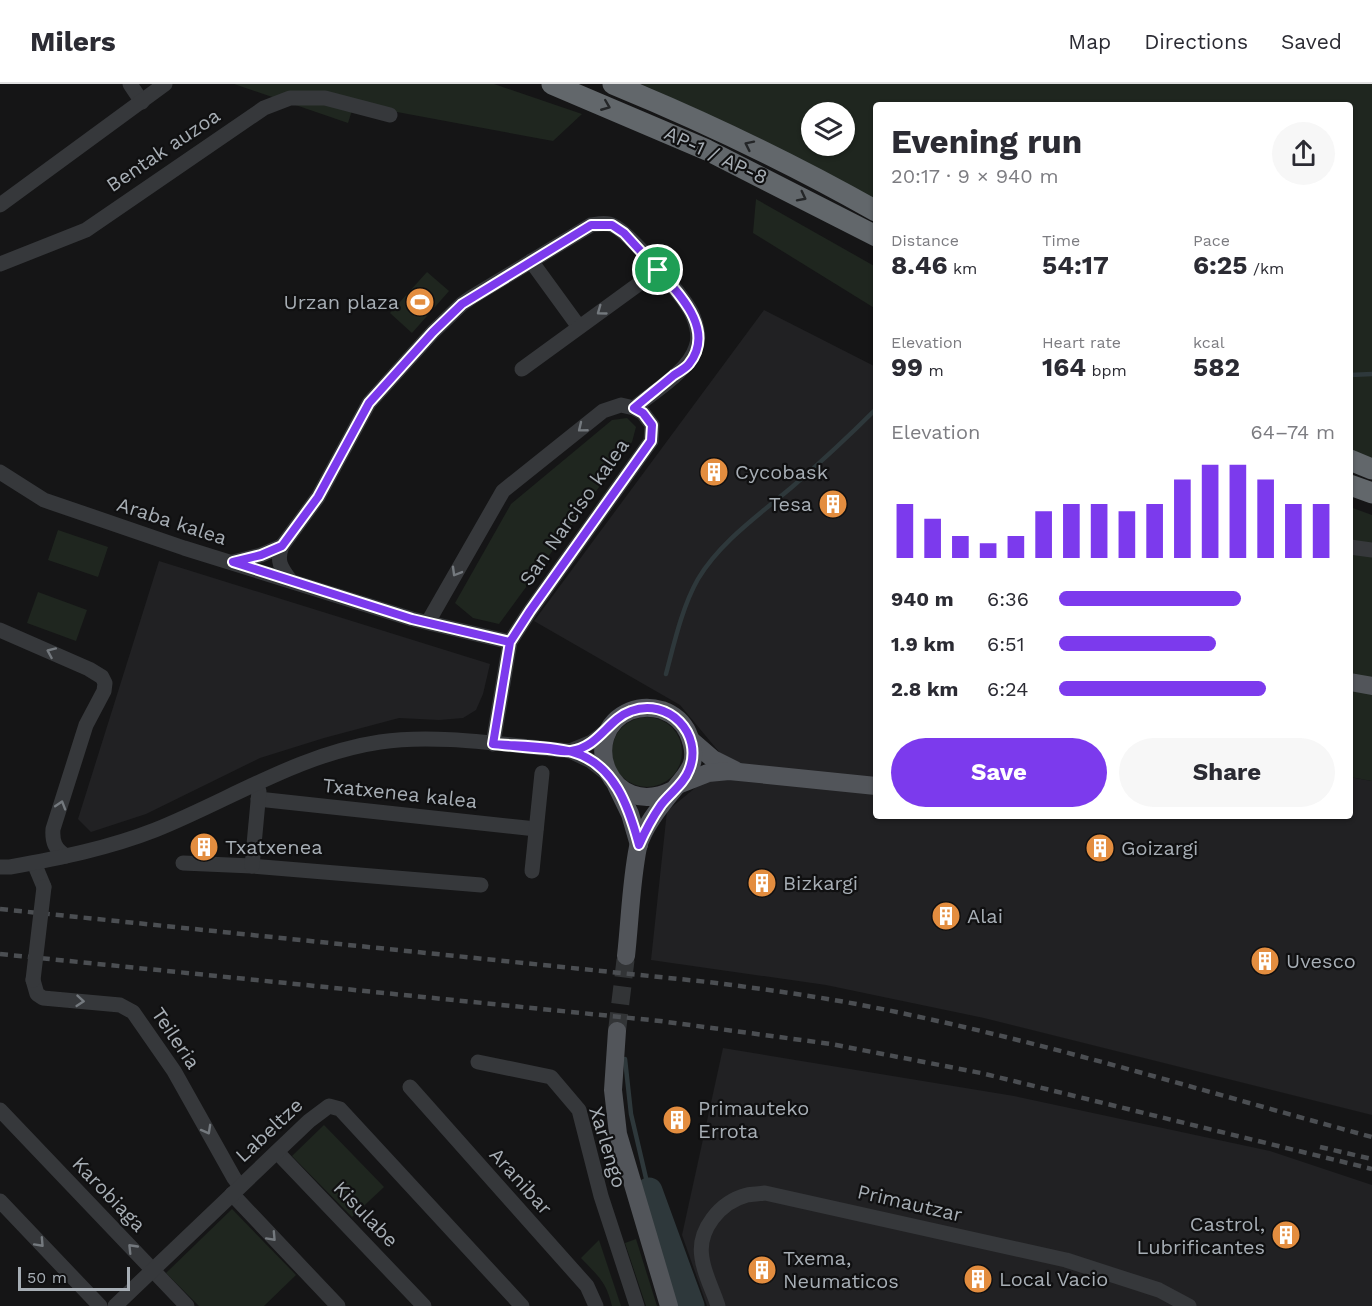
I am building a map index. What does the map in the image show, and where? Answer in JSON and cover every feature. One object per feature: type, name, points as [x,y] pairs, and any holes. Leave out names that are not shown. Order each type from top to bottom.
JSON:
[{"type":"highway","name":"AP-1 / AP-8","points":[[552,84],[707,150],[873,235]]},
{"type":"highway","name":"AP-1 / AP-8","points":[[613,84],[717,130],[873,209]]},
{"type":"highway","points":[[1353,461],[1372,469]]},
{"type":"highway","points":[[1353,486],[1372,493]]},
{"type":"main road","points":[[1353,683],[1372,686]]},
{"type":"main road","points":[[626,956],[639,845],[654,816],[690,768],[693,749],[686,728],[677,718],[655,708],[630,711],[619,718],[610,727],[603,751],[604,764],[630,814],[639,845]]},
{"type":"main road","points":[[691,740],[713,759],[739,772]]},
{"type":"main road","points":[[613,780],[626,792],[638,796],[656,796],[708,773],[739,772],[873,786]]},
{"type":"main road","points":[[617,1031],[613,1090],[618,1134],[669,1306]]},
{"type":"street","points":[[130,84],[142,102]]},
{"type":"street","points":[[0,205],[165,84]]},
{"type":"street","name":"Bentak auzoa","points":[[0,264],[86,230],[264,108],[290,98],[325,98],[390,115]]},
{"type":"street","points":[[290,580],[280,567],[279,553],[282,546],[318,497],[369,403],[433,332],[462,304],[591,225],[612,225],[624,233],[680,295],[693,314],[698,332],[697,346],[689,363],[634,408],[621,405],[603,411],[503,491],[428,622]]},
{"type":"street","points":[[531,261],[579,327]]},
{"type":"street","points":[[522,369],[658,270]]},
{"type":"street","name":"San Narciso kalea","points":[[510,642],[651,441],[652,425],[643,413],[634,408]]},
{"type":"street","name":"Araba kalea","points":[[0,472],[44,500],[184,548],[428,622],[510,642]]},
{"type":"street","points":[[233,562],[261,555],[282,546]]},
{"type":"street","points":[[1353,547],[1372,550]]},
{"type":"street","points":[[0,630],[89,669],[102,677],[105,683],[104,691],[86,725],[53,829],[52,841],[59,852],[66,856]]},
{"type":"street","points":[[493,744],[510,642]]},
{"type":"street","points":[[570,751],[592,742],[610,727]]},
{"type":"street","points":[[0,867],[34,863],[94,850],[156,830],[260,781],[326,755],[377,742],[430,739],[570,751],[591,761],[613,780]]},
{"type":"street","points":[[532,871],[542,773]]},
{"type":"street","points":[[252,866],[260,781]]},
{"type":"street","name":"Txatxenea kalea","points":[[258,799],[536,829]]},
{"type":"street","name":"Teileria","points":[[34,863],[44,887],[33,980],[37,994],[43,998],[120,1005],[133,1012],[174,1071],[234,1178],[236,1190],[338,1306]]},
{"type":"street","points":[[183,863],[252,866],[481,885]]},
{"type":"street","name":"Xarlengo","points":[[478,1062],[551,1077],[579,1110],[601,1196],[637,1306]]},
{"type":"street","name":"Aranibar","points":[[410,1087],[587,1286],[596,1306]]},
{"type":"street","name":"Labeltze","points":[[115,1306],[320,1111],[329,1106],[340,1109],[522,1306]]},
{"type":"street","name":"Karobiaga","points":[[0,1110],[187,1306]]},
{"type":"street","name":"Kisulabe","points":[[277,1152],[424,1306]]},
{"type":"street","name":"Primautzar","points":[[718,1306],[701,1256],[703,1235],[712,1218],[728,1203],[745,1196],[765,1193],[1066,1260],[1158,1290],[1189,1306]]},
{"type":"street","points":[[0,1201],[100,1306]]},
{"type":"shaded area","points":[[234,84],[494,84],[582,114],[553,141],[354,104],[348,123]]},
{"type":"shaded area","points":[[641,84],[1372,84],[1372,460],[1353,453],[1353,102],[873,102],[873,199],[753,135]]},
{"type":"shaded area","points":[[756,199],[873,265],[873,307],[753,233]]},
{"type":"shaded area","name":"Urzan plaza","points":[[427,272],[449,291],[412,333],[390,313]]},
{"type":"shaded area","points":[[764,310],[873,365],[873,819],[1353,819],[1353,778],[1372,781],[1372,1115],[984,1018],[826,985],[651,960],[667,811],[695,788],[720,753],[680,705],[534,621]]},
{"type":"shaded area","points":[[627,418],[636,427],[632,442],[499,624],[473,618],[455,603],[511,504],[612,420]]},
{"type":"shaded area","points":[[1353,508],[1372,515],[1372,781],[1353,778]]},
{"type":"shaded area","points":[[58,530],[108,547],[98,577],[48,560]]},
{"type":"shaded area","points":[[159,561],[490,664],[483,694],[476,710],[463,718],[439,720],[399,718],[260,758],[146,814],[91,832],[78,819]]},
{"type":"shaded area","points":[[38,592],[87,610],[76,641],[27,623]]},
{"type":"shaded area","points":[[647,717],[660,720],[672,727],[679,739],[682,752],[679,765],[672,777],[660,784],[647,787],[634,784],[622,777],[615,765],[612,752],[615,739],[622,727],[634,720]]},
{"type":"shaded area","points":[[723,1048],[1014,1096],[1270,1151],[1372,1185],[1372,1306],[707,1306],[682,1235]]},
{"type":"shaded area","points":[[324,1125],[384,1187],[352,1217],[292,1156]]},
{"type":"shaded area","points":[[232,1209],[296,1275],[264,1306],[199,1306],[166,1273]]},
{"type":"shaded area","points":[[636,1239],[657,1306],[646,1306],[625,1243]]},
{"type":"shaded area","points":[[599,1240],[621,1306],[612,1306],[604,1285],[581,1258]]},
{"type":"waterway","points":[[1353,375],[1372,374]]},
{"type":"waterway","points":[[666,674],[687,601],[698,579],[717,553],[741,529],[814,468],[873,412]]},
{"type":"waterway","points":[[625,1059],[631,1114],[649,1191]]},
{"type":"waterway","points":[[649,1191],[691,1306]]},
{"type":"tunnel","points":[[617,1031],[626,956]]},
{"type":"railway","points":[[0,909],[708,982],[829,999],[1019,1040],[1372,1137]]},
{"type":"railway","points":[[0,954],[660,1021],[831,1044],[981,1073],[1372,1169]]},
{"type":"railway","points":[[1320,1147],[1372,1159]]},
{"type":"place","name":"Urzan plaza","points":[[420,302]]},
{"type":"place","name":"Cycobask","points":[[714,472]]},
{"type":"place","name":"Tesa","points":[[833,504]]},
{"type":"place","name":"Txatxenea","points":[[204,847]]},
{"type":"place","name":"Goizargi","points":[[1100,848]]},
{"type":"place","name":"Bizkargi","points":[[762,883]]},
{"type":"place","name":"Alai","points":[[946,916]]},
{"type":"place","name":"Uvesco","points":[[1265,961]]},
{"type":"place","name":"Primauteko Errota","points":[[677,1120]]},
{"type":"place","name":"Castrol, Lubrificantes","points":[[1286,1235]]},
{"type":"place","name":"Txema, Neumaticos","points":[[762,1270]]},
{"type":"place","name":"Local Vacio","points":[[978,1279]]},
{"type":"route","points":[[658,270],[624,233],[612,225],[591,225],[472,297],[433,332],[369,403],[318,497],[282,546],[261,555],[233,562],[412,619],[510,642],[493,744],[570,751],[601,767],[609,775],[624,799],[639,845],[662,804],[686,777],[693,759],[691,740],[686,728],[677,718],[655,708],[630,711],[592,742],[570,751],[493,744],[501,700],[510,642],[651,441],[652,425],[643,413],[634,408],[689,363],[697,346],[698,332],[693,314],[658,270]]}]
